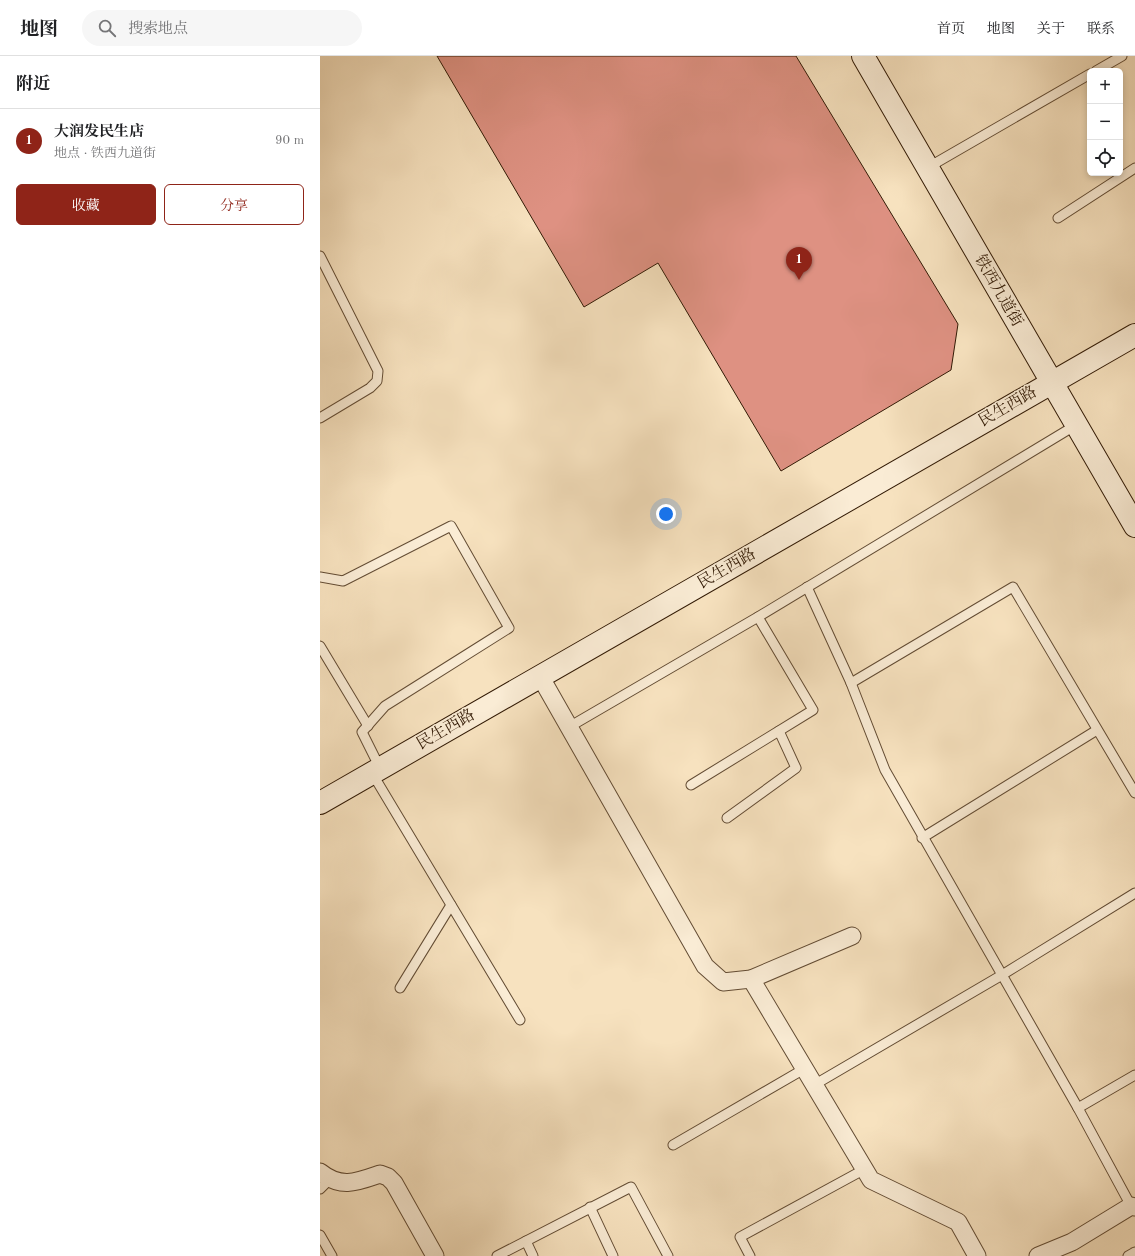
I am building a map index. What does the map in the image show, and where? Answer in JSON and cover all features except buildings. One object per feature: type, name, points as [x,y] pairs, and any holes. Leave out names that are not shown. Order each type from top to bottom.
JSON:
[{"type":"main road","name":"铁西九道街","points":[[863,56],[1135,526]]},
{"type":"main road","name":"民生西路","points":[[320,803],[1135,335]]},
{"type":"street","points":[[540,676],[705,966],[723,982],[751,979],[852,936]]},
{"type":"street","points":[[751,979],[871,1180],[958,1222],[977,1256]]},
{"type":"street","points":[[323,1180],[352,1184],[380,1174],[388,1176],[394,1183],[434,1256]]},
{"type":"street","points":[[1038,1256],[1072,1242],[1133,1206]]},
{"type":"lane","points":[[1101,68],[1122,56]]},
{"type":"lane","points":[[927,168],[1087,76]]},
{"type":"lane","points":[[1058,218],[1135,168]]},
{"type":"lane","points":[[320,256],[378,371],[376,381],[370,388],[320,418]]},
{"type":"lane","points":[[569,727],[807,588],[1076,425]]},
{"type":"lane","points":[[320,577],[342,581],[451,526],[509,628],[385,706],[362,732],[376,771],[451,905],[520,1020]]},
{"type":"lane","points":[[807,588],[851,683],[885,770],[922,838],[1002,975],[1133,1206]]},
{"type":"lane","points":[[851,683],[1013,588],[1135,794]]},
{"type":"lane","points":[[691,785],[813,710],[758,617]]},
{"type":"lane","points":[[320,646],[368,726]]},
{"type":"lane","points":[[922,838],[1097,730]]},
{"type":"lane","points":[[728,818],[796,768],[779,731]]},
{"type":"lane","points":[[814,1085],[1002,975],[1135,893]]},
{"type":"lane","points":[[400,988],[451,905]]},
{"type":"lane","points":[[673,1146],[804,1069]]},
{"type":"lane","points":[[1078,1108],[1135,1075]]},
{"type":"lane","points":[[750,1256],[740,1237],[865,1169]]},
{"type":"lane","points":[[497,1256],[631,1187],[668,1256]]},
{"type":"lane","points":[[590,1207],[613,1256]]},
{"type":"lane","points":[[320,1234],[332,1256]]},
{"type":"lane","points":[[526,1241],[533,1256]]},
{"type":"lane","points":[[1128,1256],[1135,1252]]},
{"type":"place","name":"大润发民生店","points":[[799,280]]}]
